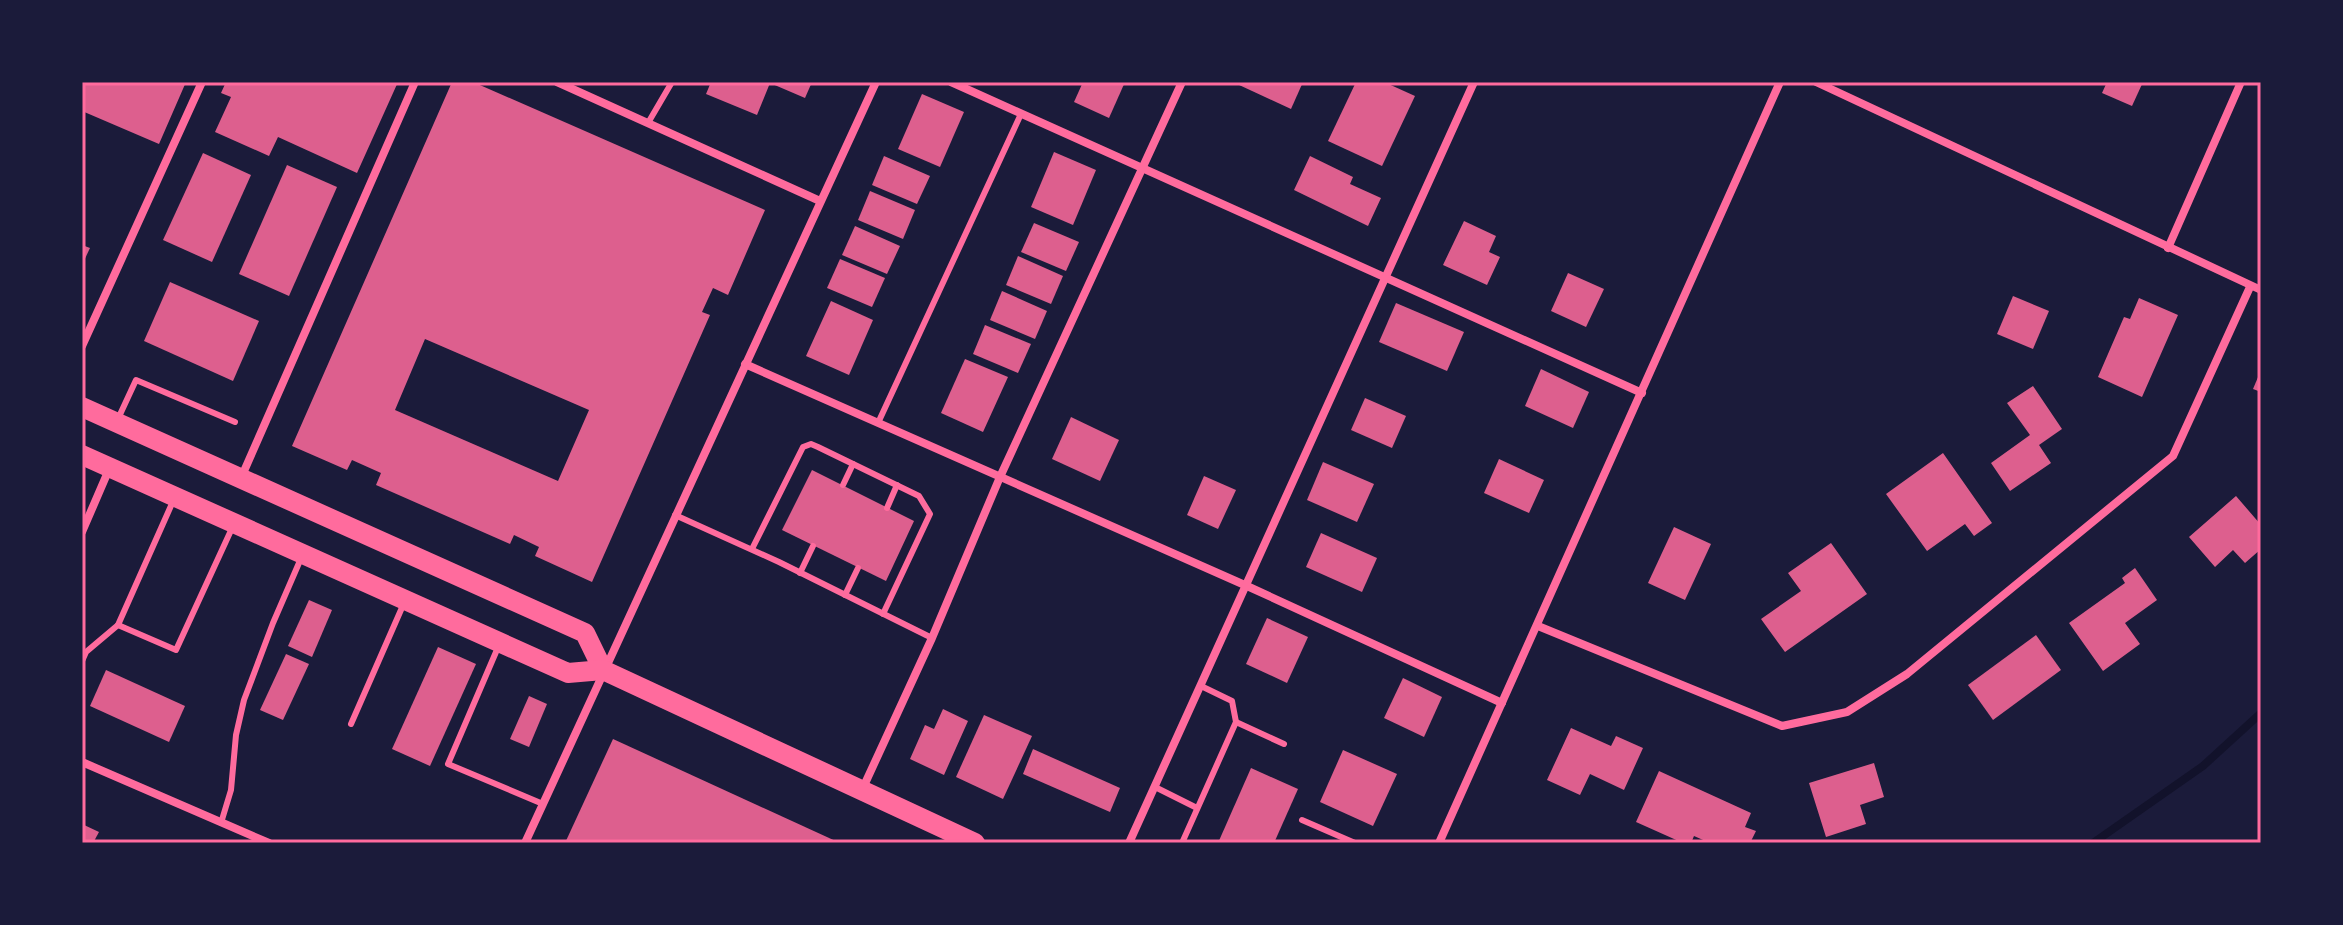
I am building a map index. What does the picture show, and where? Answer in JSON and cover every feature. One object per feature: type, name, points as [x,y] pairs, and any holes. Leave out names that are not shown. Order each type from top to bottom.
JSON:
[{"type":"main road","points":[[82,407],[585,633],[603,670]]},
{"type":"main road","points":[[82,455],[568,673],[603,670],[975,843]]},
{"type":"street","points":[[82,346],[202,82]]},
{"type":"street","points":[[241,478],[415,82]]},
{"type":"street","points":[[557,82],[820,201]]},
{"type":"street","points":[[525,843],[876,82]]},
{"type":"street","points":[[951,82],[1642,393]]},
{"type":"street","points":[[862,791],[932,638],[1000,477],[1182,82]]},
{"type":"street","points":[[1129,843],[1474,82]]},
{"type":"street","points":[[1439,843],[1780,82]]},
{"type":"street","points":[[1816,82],[2261,290]]},
{"type":"street","points":[[2168,248],[2241,82]]},
{"type":"street","points":[[1538,626],[1782,726],[1847,712],[1907,674],[2173,456],[2250,287]]},
{"type":"street","points":[[745,364],[1247,586],[1502,703]]},
{"type":"street","points":[[82,532],[110,467]]},
{"type":"street","points":[[82,762],[269,843]]},
{"type":"street","points":[[242,843],[247,833]]},
{"type":"lane","points":[[648,123],[672,82]]},
{"type":"lane","points":[[878,423],[1021,114]]},
{"type":"lane","points":[[117,422],[136,380],[235,422]]},
{"type":"lane","points":[[752,549],[803,447],[811,444],[897,485],[919,496],[930,514],[883,614]]},
{"type":"lane","points":[[843,485],[853,464]]},
{"type":"lane","points":[[887,508],[897,485]]},
{"type":"lane","points":[[82,661],[86,652],[118,625],[175,496]]},
{"type":"lane","points":[[675,515],[752,549],[932,638]]},
{"type":"lane","points":[[118,625],[176,650],[234,522]]},
{"type":"lane","points":[[800,573],[813,546]]},
{"type":"lane","points":[[221,823],[231,790],[236,735],[244,700],[303,553]]},
{"type":"lane","points":[[845,595],[858,568]]},
{"type":"lane","points":[[351,724],[405,599]]},
{"type":"lane","points":[[500,643],[448,764],[543,804]]},
{"type":"lane","points":[[1182,843],[1236,722],[1232,701],[1201,686]]},
{"type":"lane","points":[[1236,722],[1284,744]]},
{"type":"lane","points":[[1155,787],[1197,808]]},
{"type":"lane","points":[[1302,820],[1355,843]]},
{"type":"building","points":[[82,82],[129,82],[136,85],[138,82],[186,82],[159,144],[82,111]]},
{"type":"building","points":[[226,82],[398,82],[357,173],[278,137],[269,156],[215,132],[231,97],[221,93]]},
{"type":"building","points":[[452,82],[473,82],[765,210],[728,295],[713,288],[702,312],[710,315],[592,582],[535,556],[539,547],[514,535],[510,544],[376,485],[381,473],[352,460],[347,470],[292,446]],"holes":[[[425,339],[589,410],[558,481],[395,410]]]},
{"type":"building","points":[[711,82],[812,82],[805,98],[770,83],[757,115],[706,94]]},
{"type":"building","points":[[1083,82],[1125,82],[1109,118],[1074,102]]},
{"type":"building","points":[[1303,82],[1291,109],[1237,84]]},
{"type":"building","points":[[1356,82],[1384,82],[1415,96],[1382,166],[1328,141]]},
{"type":"building","points":[[2107,82],[2143,82],[2132,106],[2102,93]]},
{"type":"building","points":[[922,94],[964,112],[940,167],[898,149]]},
{"type":"building","points":[[1054,152],[1096,170],[1073,225],[1031,207]]},
{"type":"building","points":[[203,153],[251,175],[212,262],[163,240]]},
{"type":"building","points":[[884,156],[930,176],[917,204],[872,185]]},
{"type":"building","points":[[1310,156],[1353,177],[1350,184],[1381,198],[1368,226],[1294,190]]},
{"type":"building","points":[[287,165],[337,187],[289,296],[239,274]]},
{"type":"building","points":[[870,191],[915,210],[903,239],[858,220]]},
{"type":"building","points":[[1464,221],[1496,236],[1489,252],[1500,257],[1487,285],[1443,265]]},
{"type":"building","points":[[1034,223],[1079,242],[1066,271],[1021,252]]},
{"type":"building","points":[[855,226],[900,246],[887,274],[842,255]]},
{"type":"building","points":[[82,245],[90,248],[82,265]]},
{"type":"building","points":[[1018,256],[1063,276],[1051,304],[1006,285]]},
{"type":"building","points":[[840,259],[885,278],[872,307],[827,288]]},
{"type":"building","points":[[1568,273],[1604,289],[1586,327],[1551,311]]},
{"type":"building","points":[[170,282],[259,321],[233,381],[144,341]]},
{"type":"building","points":[[1002,291],[1047,311],[1035,339],[990,320]]},
{"type":"building","points":[[2013,296],[2049,311],[2033,349],[1997,334]]},
{"type":"building","points":[[2139,298],[2178,315],[2142,397],[2098,377],[2124,317],[2130,319]]},
{"type":"building","points":[[831,301],[873,320],[849,375],[806,356]]},
{"type":"building","points":[[1396,303],[1464,332],[1447,371],[1379,342]]},
{"type":"building","points":[[985,325],[1031,344],[1018,373],[973,354]]},
{"type":"building","points":[[965,359],[1008,377],[983,432],[941,413]]},
{"type":"building","points":[[1541,369],[1589,392],[1573,428],[1525,406]]},
{"type":"building","points":[[2261,370],[2261,392],[2253,389]]},
{"type":"building","points":[[2033,386],[2062,429],[2039,445],[2051,463],[2010,491],[1991,463],[2030,435],[2007,403]]},
{"type":"building","points":[[1365,398],[1406,416],[1392,448],[1351,430]]},
{"type":"building","points":[[1071,417],[1119,440],[1100,481],[1052,459]]},
{"type":"building","points":[[1943,453],[1992,523],[1974,536],[1965,524],[1927,551],[1886,494]]},
{"type":"building","points":[[1499,459],[1544,480],[1529,513],[1484,493]]},
{"type":"building","points":[[1323,462],[1374,484],[1357,522],[1307,500]]},
{"type":"building","points":[[812,470],[914,521],[886,581],[782,530]]},
{"type":"building","points":[[1204,476],[1236,490],[1218,529],[1187,515]]},
{"type":"building","points":[[2236,496],[2261,525],[2261,549],[2245,563],[2233,550],[2215,567],[2189,537]]},
{"type":"building","points":[[1674,527],[1711,544],[1685,600],[1648,583]]},
{"type":"building","points":[[1321,533],[1377,558],[1362,592],[1306,567]]},
{"type":"building","points":[[1831,543],[1867,594],[1785,652],[1761,619],[1801,591],[1788,573]]},
{"type":"building","points":[[2135,568],[2157,600],[2125,623],[2140,644],[2103,671],[2069,623],[2125,583],[2122,578]]},
{"type":"building","points":[[309,600],[332,610],[312,657],[288,646]]},
{"type":"building","points":[[1267,618],[1308,637],[1287,683],[1246,664]]},
{"type":"building","points":[[2036,635],[2061,670],[1993,720],[1968,685]]},
{"type":"building","points":[[438,647],[476,664],[430,766],[392,749]]},
{"type":"building","points":[[286,654],[309,664],[283,720],[260,710]]},
{"type":"building","points":[[106,670],[185,706],[169,742],[90,706]]},
{"type":"building","points":[[1403,678],[1442,697],[1424,737],[1384,718]]},
{"type":"building","points":[[529,696],[547,704],[529,747],[510,739]]},
{"type":"building","points":[[943,709],[968,721],[944,775],[910,759],[925,725],[934,729]]},
{"type":"building","points":[[984,715],[1032,736],[1003,799],[956,777]]},
{"type":"building","points":[[1571,728],[1611,746],[1616,736],[1643,748],[1624,790],[1590,774],[1580,795],[1547,780]]},
{"type":"building","points":[[613,739],[840,843],[565,843]]},
{"type":"building","points":[[1033,749],[1120,788],[1110,812],[1023,774]]},
{"type":"building","points":[[1343,750],[1397,774],[1373,826],[1320,802]]},
{"type":"building","points":[[1874,763],[1884,797],[1860,805],[1866,824],[1826,837],[1809,783]]},
{"type":"building","points":[[1251,768],[1298,789],[1274,843],[1218,843]]},
{"type":"building","points":[[1659,771],[1751,813],[1745,827],[1756,831],[1750,843],[1710,843],[1694,836],[1691,843],[1683,843],[1636,822]]},
{"type":"building","points":[[82,824],[99,832],[93,843],[82,843]]},
{"type":"waterway","points":[[2093,843],[2203,766],[2261,713]]}]
